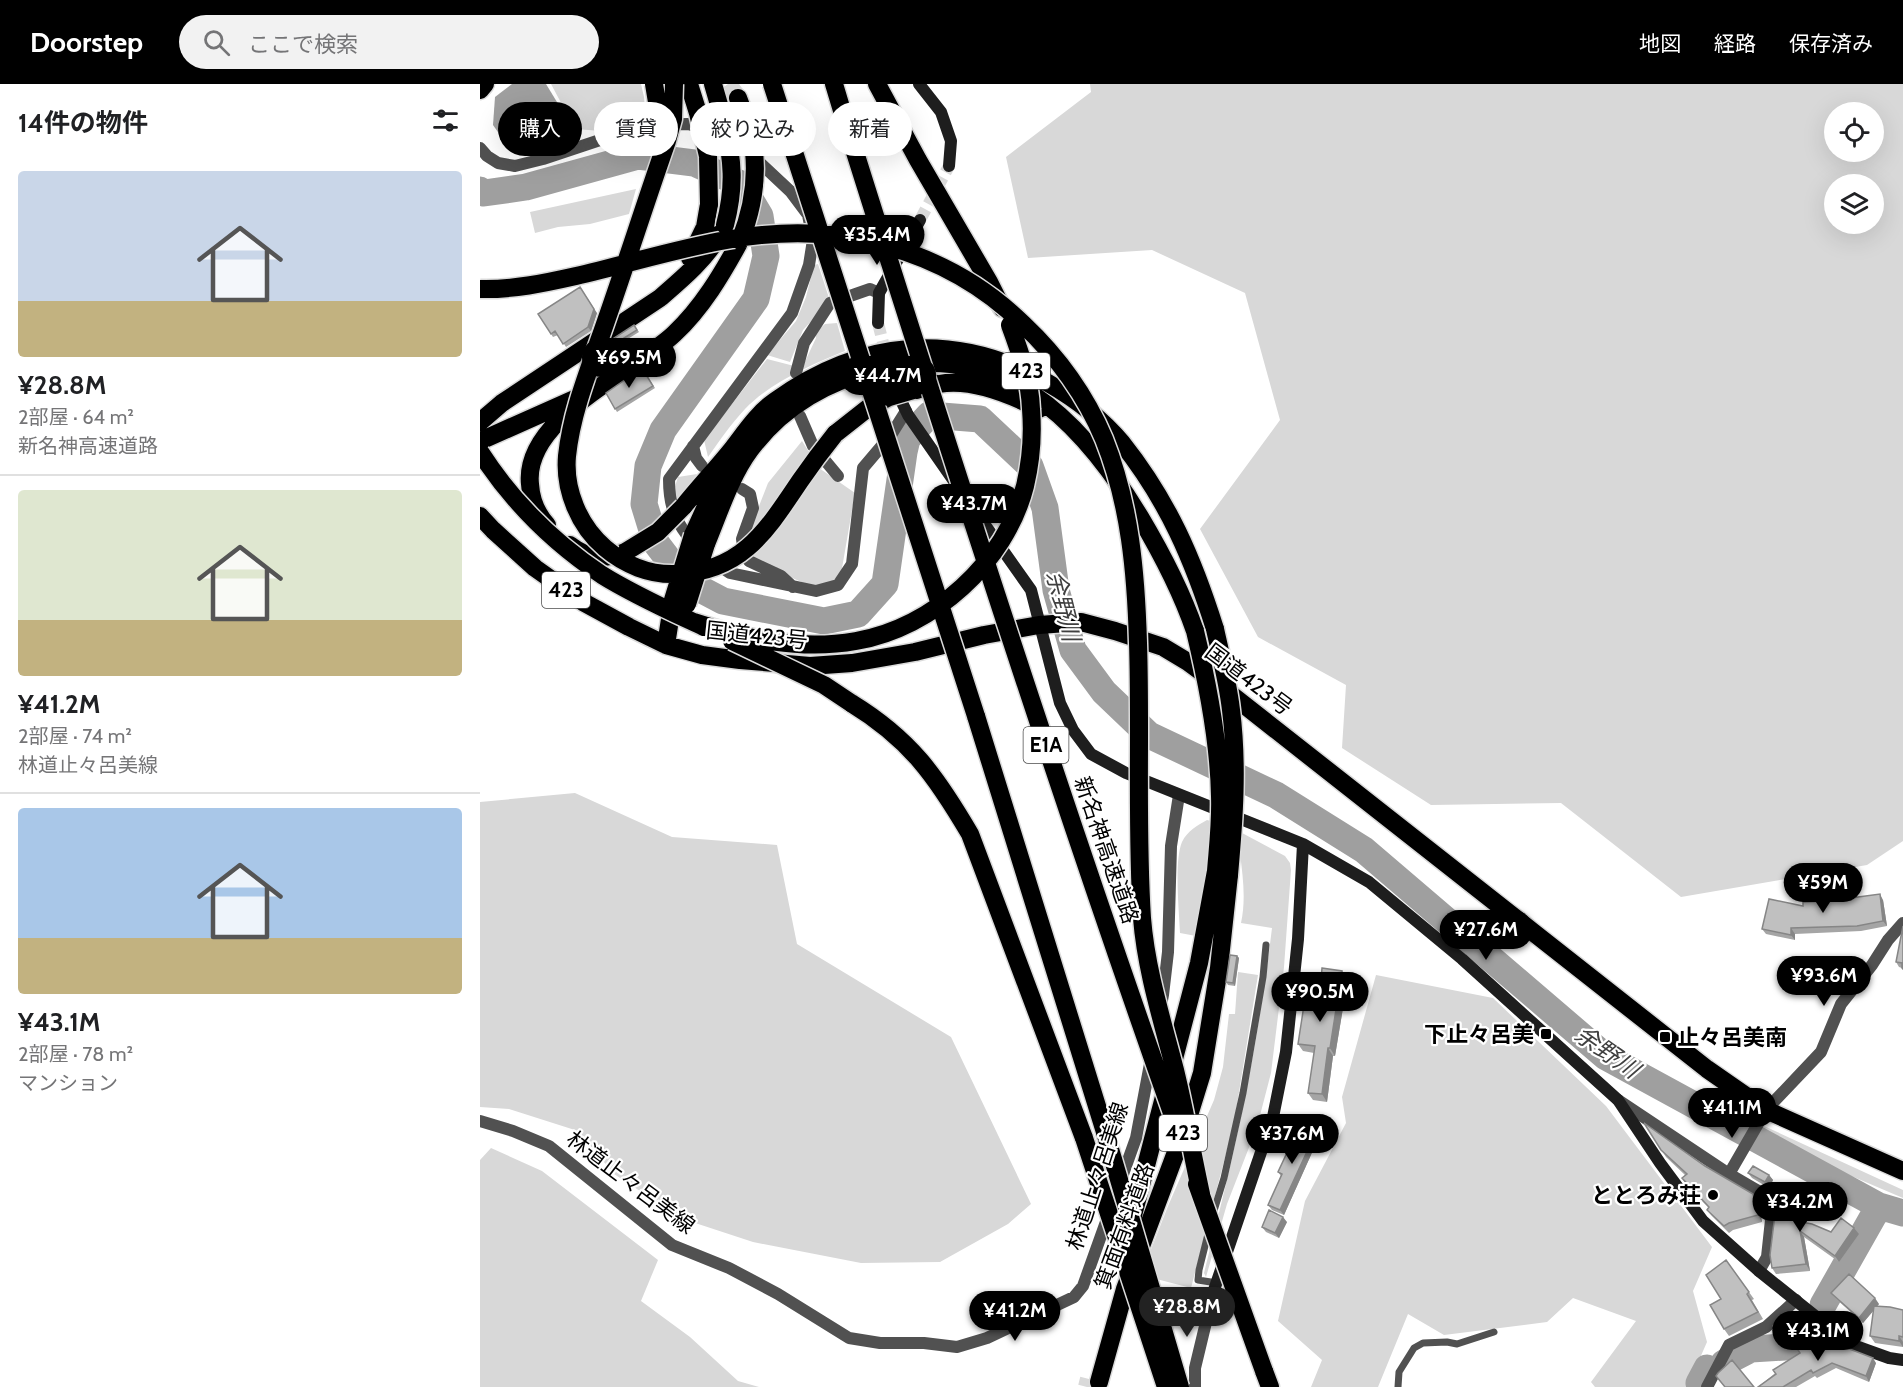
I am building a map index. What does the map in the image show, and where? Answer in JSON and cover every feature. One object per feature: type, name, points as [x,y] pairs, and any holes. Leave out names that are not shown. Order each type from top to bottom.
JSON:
[{"type":"highway","points":[[480,90],[485,84]]},
{"type":"highway","points":[[654,84],[660,134],[657,172]]},
{"type":"highway","points":[[674,84],[673,119],[570,435],[567,458],[572,499],[589,532],[603,547],[633,566],[666,574],[687,574],[724,563],[754,543],[768,528],[835,434],[892,392],[913,390],[941,383],[981,387],[1003,393],[1047,414],[1094,449]]},
{"type":"highway","points":[[660,298],[677,280],[694,251],[705,227],[709,204],[708,156],[689,84]]},
{"type":"highway","points":[[480,422],[502,402],[660,298],[712,249],[725,225],[731,203],[732,166],[714,84]]},
{"type":"highway","name":"E1A","points":[[772,84],[976,716],[1105,1132],[1180,1387]]},
{"type":"highway","name":"新名神高速道路","points":[[834,84],[915,343],[1087,869],[1267,1379]]},
{"type":"highway","points":[[694,622],[731,634],[796,644],[855,641],[883,635],[920,618],[949,599],[977,572],[1004,535],[1016,513],[1025,487],[1032,434],[1031,406],[1021,355],[1010,325],[989,282],[877,84]]},
{"type":"highway","points":[[480,441],[597,388],[655,352],[676,333],[708,294],[740,241],[747,224],[754,187],[755,159],[751,133],[738,98]]},
{"type":"highway","points":[[480,289],[554,280],[724,241],[761,236],[827,235],[894,247],[949,269],[980,288],[1010,311],[1035,335],[1062,367],[1083,398],[1103,436],[1123,498],[1131,540],[1137,589],[1143,922],[1154,988],[1178,1081],[1201,1194]]},
{"type":"highway","name":"423","points":[[666,645],[700,540],[712,490],[733,448],[755,419],[772,402],[812,377],[853,359],[890,351],[932,347],[956,349],[1004,362],[1034,375],[1069,395],[1100,419],[1121,442],[1162,501],[1193,564],[1215,629],[1231,710],[1236,793],[1223,873]]},
{"type":"highway","name":"423","points":[[700,540],[749,451],[769,428],[807,397],[830,384],[884,367],[935,362],[957,363],[981,370],[1021,387],[1047,404],[1094,449],[1122,487],[1171,571],[1184,599],[1195,632],[1212,710],[1217,753],[1223,873]]},
{"type":"highway","points":[[597,388],[561,419],[537,448],[529,477],[534,506],[542,519],[551,530],[586,555],[598,558],[611,557],[627,551],[658,532],[683,507],[733,448]]},
{"type":"highway","points":[[480,452],[529,513],[554,539],[610,580],[824,686],[883,724],[926,765],[970,834],[1084,1138],[1166,1387]]},
{"type":"highway","name":"国道423号","points":[[480,516],[535,568],[583,602],[666,645],[702,655],[810,666],[852,663],[1039,625],[1081,622],[1115,630],[1163,647],[1220,685],[1763,1115],[1903,1171]]},
{"type":"highway","name":"箕面有料道路","points":[[1223,873],[1228,900],[1202,1073],[1185,1128],[1094,1380],[1149,1157],[1223,873]]},
{"type":"street","points":[[919,84],[941,112],[951,141],[949,166]]},
{"type":"street","points":[[480,148],[498,163],[515,166],[645,125],[688,123],[714,131],[742,146],[790,191],[808,215],[813,240],[809,265],[792,314],[669,479],[669,501],[682,530],[698,551],[730,573],[816,591],[838,585],[852,564],[863,468],[908,413]]},
{"type":"street","points":[[878,323],[879,293],[920,220]]},
{"type":"street","points":[[796,373],[804,343],[830,303],[870,290],[879,293]]},
{"type":"street","points":[[892,392],[1031,590],[1060,703],[1073,730],[1091,754],[1126,773],[1303,844],[1369,882],[1462,959],[1618,1100],[1729,1174],[1765,1195],[1771,1220],[1767,1257],[1759,1271]]},
{"type":"street","points":[[800,416],[813,446],[838,476]]},
{"type":"street","points":[[693,446],[696,458],[702,466]]},
{"type":"street","points":[[742,489],[750,494],[753,508],[742,539],[744,553],[749,561],[781,576],[794,588]]},
{"type":"street","name":"林道止々呂美線","points":[[480,1121],[513,1131],[549,1146],[672,1245],[729,1268],[778,1294],[849,1338],[880,1343],[924,1342],[957,1347],[987,1338],[1074,1298],[1083,1286],[1136,1138],[1163,995],[1168,952],[1171,846],[1179,795]]},
{"type":"street","points":[[1195,1387],[1195,1368],[1215,1288],[1273,1117],[1284,1062],[1298,939],[1303,844]]},
{"type":"street","points":[[1729,1174],[1763,1115],[1821,1052],[1841,1004],[1903,923]]},
{"type":"street","points":[[1618,1100],[1660,1163],[1704,1221],[1759,1271],[1850,1344],[1889,1358],[1903,1360]]},
{"type":"street","points":[[1707,1387],[1729,1345],[1766,1327],[1796,1300]]},
{"type":"lane","points":[[1215,1288],[1198,1280],[1199,1270],[1224,1178],[1243,1093],[1263,978],[1266,945]]},
{"type":"lane","points":[[1398,1387],[1399,1372],[1414,1348],[1424,1343],[1456,1344],[1494,1332]]},
{"type":"shaded area","points":[[512,84],[546,84],[557,102],[498,102],[498,132],[493,125],[495,97]]},
{"type":"shaded area","points":[[551,84],[641,84],[644,102],[594,102],[594,130],[582,130],[582,102],[561,102]]},
{"type":"shaded area","points":[[1090,84],[1903,84],[1903,841],[1867,865],[1681,897],[1561,803],[1431,805],[1342,748],[1346,685],[1258,637],[1200,529],[1280,420],[1245,293],[1152,250],[1028,258],[1006,157],[1091,92]]},
{"type":"shaded area","points":[[636,189],[629,214],[590,224],[558,227],[535,233],[530,212]]},
{"type":"shaded area","points":[[818,264],[830,301],[803,330],[790,362],[767,355],[796,321],[806,297],[814,265]]},
{"type":"shaded area","points":[[837,323],[845,351],[792,375],[755,399],[735,420],[708,457],[704,440],[767,359],[802,368],[816,338],[815,333],[825,324]]},
{"type":"shaded area","points":[[802,441],[819,468],[855,493],[841,574],[829,584],[813,587],[751,560],[745,542],[768,483]]},
{"type":"shaded area","points":[[697,474],[677,501],[674,492],[678,477]]},
{"type":"shaded area","points":[[575,793],[672,837],[777,845],[797,944],[951,1037],[1031,1204],[1008,1224],[940,1262],[861,1263],[753,1242],[683,1219],[614,1174],[578,1131],[509,1109],[480,1107],[480,802]]},
{"type":"shaded area","points":[[1207,820],[1229,826],[1285,856],[1290,863],[1291,870],[1284,967],[1271,1073],[1257,1127],[1227,1204],[1206,1277],[1204,1273],[1249,1077],[1272,928],[1241,923],[1243,880],[1240,854],[1235,849],[1196,936],[1180,933],[1178,861],[1180,850],[1187,835]]},
{"type":"shaded area","points":[[1238,972],[1258,975],[1234,1123],[1191,1288],[1141,1275],[1214,1100],[1223,1067],[1229,1014],[1235,1014]]},
{"type":"shaded area","points":[[1376,975],[1493,998],[1606,1106],[1712,1247],[1693,1291],[1707,1342],[1689,1387],[1595,1387],[1591,1382],[1636,1321],[1573,1298],[1547,1322],[1444,1335],[1408,1314],[1378,1387],[1311,1387],[1322,1360],[1278,1321],[1305,1201],[1346,1123],[1342,1097]]},
{"type":"shaded area","points":[[1764,1126],[1903,1190],[1903,1198],[1756,1138]]},
{"type":"shaded area","points":[[491,1148],[542,1171],[658,1260],[641,1301],[690,1337],[738,1381],[759,1387],[480,1387],[480,1160]]},
{"type":"building","points":[[580,287],[594,309],[588,327],[563,344],[555,331],[551,334],[538,314]]},
{"type":"building","points":[[634,325],[637,330],[624,338],[631,349],[597,371],[608,342]]},
{"type":"building","points":[[642,368],[653,386],[615,409],[606,393]]},
{"type":"building","points":[[1880,894],[1883,921],[1857,926],[1791,928],[1791,935],[1762,929],[1769,899],[1803,906],[1803,902],[1851,900],[1851,898]]},
{"type":"building","points":[[1903,926],[1903,969],[1902,963],[1896,962]]},
{"type":"building","points":[[1230,955],[1237,956],[1233,983],[1226,982]]},
{"type":"building","points":[[1322,968],[1342,971],[1322,1094],[1308,1093],[1315,1046],[1298,1044],[1308,979],[1321,981]]},
{"type":"building","points":[[1644,1123],[1705,1166],[1753,1194],[1758,1215],[1724,1226],[1707,1210],[1709,1207],[1682,1178],[1687,1174],[1661,1150]]},
{"type":"building","points":[[1300,1125],[1316,1132],[1280,1210],[1268,1205],[1282,1174],[1278,1172]]},
{"type":"building","points":[[1753,1166],[1769,1175],[1765,1182],[1748,1173]]},
{"type":"building","points":[[1771,1194],[1793,1200],[1795,1194],[1808,1196],[1801,1222],[1831,1232],[1841,1218],[1854,1228],[1835,1256],[1800,1231],[1806,1264],[1772,1268],[1770,1255],[1775,1214]]},
{"type":"building","points":[[1269,1210],[1283,1217],[1275,1233],[1262,1227]]},
{"type":"building","points":[[1726,1260],[1749,1292],[1747,1294],[1758,1312],[1724,1329],[1710,1305],[1721,1299],[1706,1275]]},
{"type":"building","points":[[1849,1274],[1875,1298],[1859,1318],[1831,1293]]},
{"type":"building","points":[[1874,1306],[1903,1310],[1903,1337],[1899,1336],[1899,1341],[1870,1336]]},
{"type":"building","points":[[1788,1315],[1801,1325],[1790,1337],[1787,1331],[1783,1335],[1773,1326]]},
{"type":"building","points":[[1821,1338],[1873,1358],[1866,1376],[1832,1363],[1813,1373],[1811,1370],[1783,1387],[1758,1387],[1776,1374],[1773,1370],[1800,1353],[1798,1350]]},
{"type":"building","points":[[1732,1360],[1754,1387],[1725,1387],[1716,1376]]},
{"type":"waterway","name":"余野川","points":[[480,190],[484,193],[526,187],[638,156],[694,163],[741,184],[760,216],[766,256],[756,299],[663,430],[648,466],[644,504],[656,543],[685,581],[723,601],[824,621],[858,614],[885,584],[907,439],[929,415],[980,419],[1030,466],[1045,508],[1056,590],[1073,650],[1104,692],[1149,735],[1276,795],[1364,850],[1606,1057],[1879,1206],[1903,1213]]},
{"type":"waterway","points":[[1823,1305],[1879,1206]]},
{"type":"waterway","points":[[1724,1363],[1751,1349],[1801,1346],[1810,1329]]},
{"type":"waterway","points":[[1700,1387],[1699,1383],[1707,1368]]},
{"type":"tunnel","points":[[728,84],[738,98]]},
{"type":"tunnel","points":[[920,220],[949,166]]},
{"type":"tunnel","points":[[878,323],[894,386]]},
{"type":"tunnel","points":[[1087,1387],[1089,1379]]},
{"type":"place","name":"下止々呂美","points":[[1546,1034]]},
{"type":"place","name":"止々呂美南","points":[[1665,1037]]},
{"type":"place","name":"ととろみ荘","points":[[1713,1195]]}]
